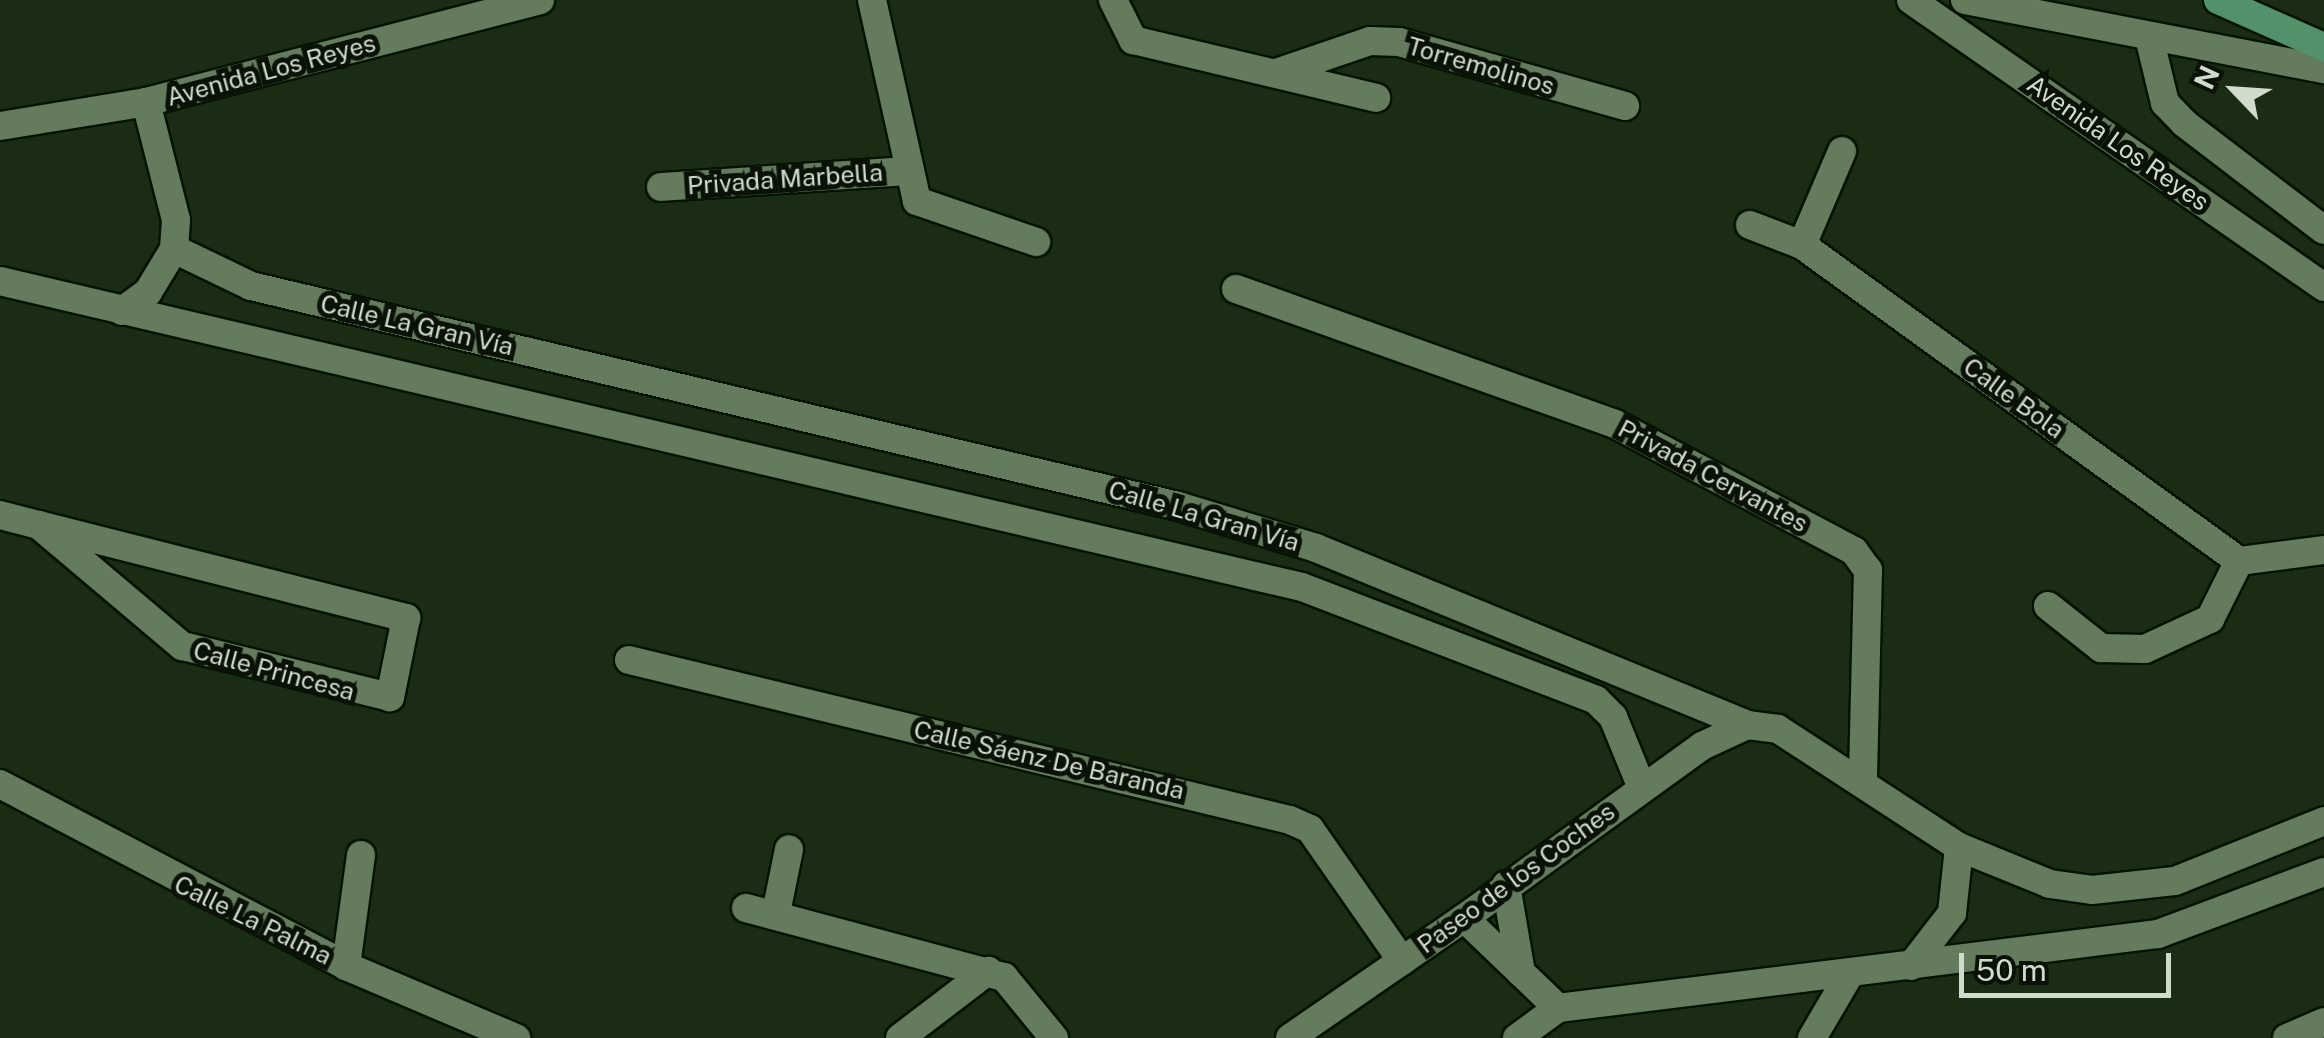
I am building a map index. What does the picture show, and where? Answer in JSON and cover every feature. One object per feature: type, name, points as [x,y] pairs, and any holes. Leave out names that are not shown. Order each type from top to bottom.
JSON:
[{"type":"main road","points":[[2218,0],[2324,47]]},
{"type":"street","name":"Avenida Los Reyes","points":[[0,126],[146,102],[540,0]]},
{"type":"street","name":"Privada Marbella","points":[[872,0],[917,200],[933,214],[1036,242]]},
{"type":"street","points":[[1113,0],[1133,40],[1280,72],[1376,98]]},
{"type":"street","name":"Avenida Los Reyes","points":[[1911,0],[2324,287]]},
{"type":"street","points":[[1965,0],[2150,40],[2324,68]]},
{"type":"street","name":"Avenida Los Reyes","points":[[2150,40],[2160,91],[2184,123],[2324,230]]},
{"type":"street","name":"Torremolinos","points":[[1280,72],[1370,41],[1400,42],[1625,106]]},
{"type":"street","points":[[122,311],[148,292],[174,248],[176,220],[146,102]]},
{"type":"street","points":[[1802,245],[1842,151]]},
{"type":"street","name":"Privada Marbella","points":[[661,187],[909,171]]},
{"type":"street","name":"Calle Bola","points":[[1750,225],[1802,245],[2239,561]]},
{"type":"street","name":"Calle La Gran Vía","points":[[174,248],[251,286],[1247,527],[1442,595],[1747,726],[1778,729],[1863,778],[1959,847],[2050,884],[2137,888],[2215,868],[2324,821]]},
{"type":"street","name":"Calle La Gran Vía","points":[[0,281],[1302,587],[1596,700],[1613,717],[1642,788]]},
{"type":"street","name":"Privada Cervantes","points":[[1236,289],[1640,434],[1854,551],[1868,570],[1863,778]]},
{"type":"street","name":"Calle Princesa","points":[[0,515],[39,524],[406,618],[390,697],[182,646],[39,524]]},
{"type":"street","points":[[2048,606],[2101,648],[2145,649],[2210,620],[2239,561],[2324,550]]},
{"type":"street","name":"Calle Sáenz De Baranda","points":[[629,660],[1290,820],[1310,829],[1402,961]]},
{"type":"street","name":"Paseo de los Coches","points":[[1290,1038],[1642,788],[1747,726]]},
{"type":"street","name":"Calle La Palma","points":[[0,784],[346,966],[516,1038]]},
{"type":"street","points":[[1911,966],[1952,913],[1959,847]]},
{"type":"street","points":[[776,913],[789,849]]},
{"type":"street","points":[[346,966],[361,855]]},
{"type":"street","points":[[1517,1038],[1558,1008],[1848,977],[2158,934],[2324,872]]},
{"type":"street","points":[[1506,885],[1521,973]]},
{"type":"street","points":[[746,908],[988,971],[1020,993],[1054,1038]]},
{"type":"street","points":[[1464,918],[1558,1008]]},
{"type":"street","points":[[900,1038],[988,971]]},
{"type":"street","points":[[1812,1038],[1848,977]]},
{"type":"street","points":[[2286,1038],[2324,1022]]}]
